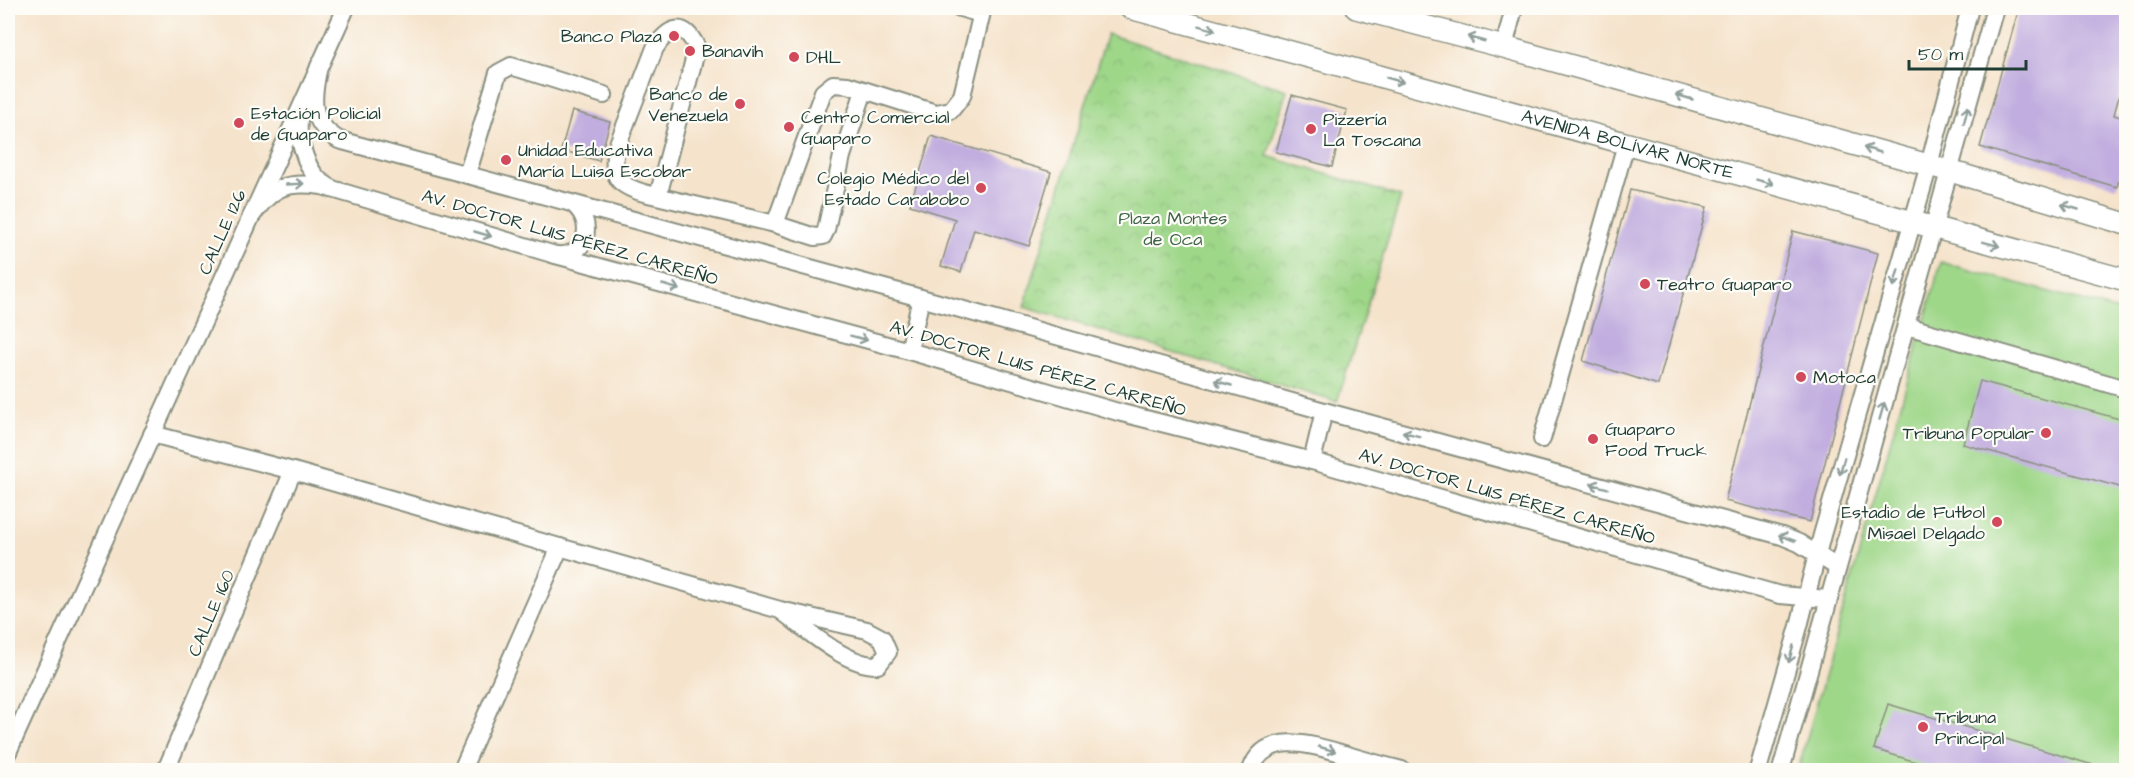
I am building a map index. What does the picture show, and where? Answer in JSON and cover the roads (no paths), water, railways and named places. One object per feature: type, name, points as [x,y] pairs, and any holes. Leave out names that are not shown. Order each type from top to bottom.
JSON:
[{"type":"main road","name":"AVENIDA BOLÍVAR NORTE","points":[[1130,8],[2127,280]]},
{"type":"main road","points":[[1356,8],[1504,46],[1929,165],[2127,224]]},
{"type":"street","name":"CALLE 126","points":[[8,752],[346,8]]},
{"type":"street","points":[[775,224],[824,92],[834,84],[849,85],[936,113],[951,110],[962,96],[982,10],[960,8]]},
{"type":"street","points":[[1504,46],[1515,8]]},
{"type":"street","points":[[1758,771],[1818,554],[1821,535],[1929,165],[1970,8]]},
{"type":"street","points":[[1781,771],[1995,8]]},
{"type":"street","points":[[658,196],[697,48],[692,37],[684,31],[674,29],[664,34],[655,48],[616,149],[613,166],[616,177],[628,189],[775,224],[815,237],[823,236],[842,156],[864,91]]},
{"type":"street","name":"AV. DOCTOR LUIS PÉREZ CARREÑO","points":[[319,66],[313,90],[318,121],[325,132],[339,140],[1782,536],[1818,554],[1837,567]]},
{"type":"street","points":[[467,176],[498,73],[505,68],[511,66],[604,95]]},
{"type":"street","points":[[302,105],[298,119],[301,141],[307,158],[319,180],[332,189]]},
{"type":"street","points":[[1542,439],[1626,144]]},
{"type":"street","name":"AV. DOCTOR LUIS PÉREZ CARREÑO","points":[[250,217],[264,198],[285,185],[300,183],[332,189],[552,254],[909,351],[1118,412],[1312,461],[1780,595],[1828,599]]},
{"type":"street","points":[[552,254],[570,253],[583,242],[587,225],[585,217],[573,204]]},
{"type":"street","points":[[909,351],[921,298]]},
{"type":"street","points":[[1906,326],[2127,389]]},
{"type":"street","points":[[1312,461],[1324,411]]},
{"type":"street","points":[[152,434],[293,471],[780,610],[867,630],[882,638],[888,652],[878,665],[867,666],[849,658],[780,610]]},
{"type":"street","name":"CALLE 160","points":[[166,771],[293,471]]},
{"type":"street","points":[[462,771],[560,547]]},
{"type":"street","points":[[1251,771],[1259,755],[1270,747],[1284,743],[1305,743],[1402,771]]},
{"type":"place","name":"Banco Plaza","points":[[674,36]]},
{"type":"place","name":"Banavih","points":[[690,51]]},
{"type":"place","name":"DHL","points":[[794,57]]},
{"type":"place","name":"Banco de Venezuela","points":[[740,104]]},
{"type":"place","name":"Estación Policial de Guaparo","points":[[239,123]]},
{"type":"place","name":"Centro Comercial Guaparo","points":[[789,127]]},
{"type":"place","name":"Pizzería La Toscana","points":[[1311,129]]},
{"type":"place","name":"Unidad Educativa María Luisa Escobar","points":[[506,160]]},
{"type":"place","name":"Colegio Médico del Estado Carabobo","points":[[981,188]]},
{"type":"place","name":"Teatro Guaparo","points":[[1645,284]]},
{"type":"place","name":"Motoca","points":[[1801,377]]},
{"type":"place","name":"Tribuna Popular","points":[[2046,433]]},
{"type":"place","name":"Guaparo Food Truck","points":[[1593,439]]},
{"type":"place","name":"Estadio de Futbol Misael Delgado","points":[[1997,522]]},
{"type":"place","name":"Tribuna Principal","points":[[1923,727]]},
{"type":"park label","name":"Plaza Montes de Oca","points":[[1173,228]]}]
